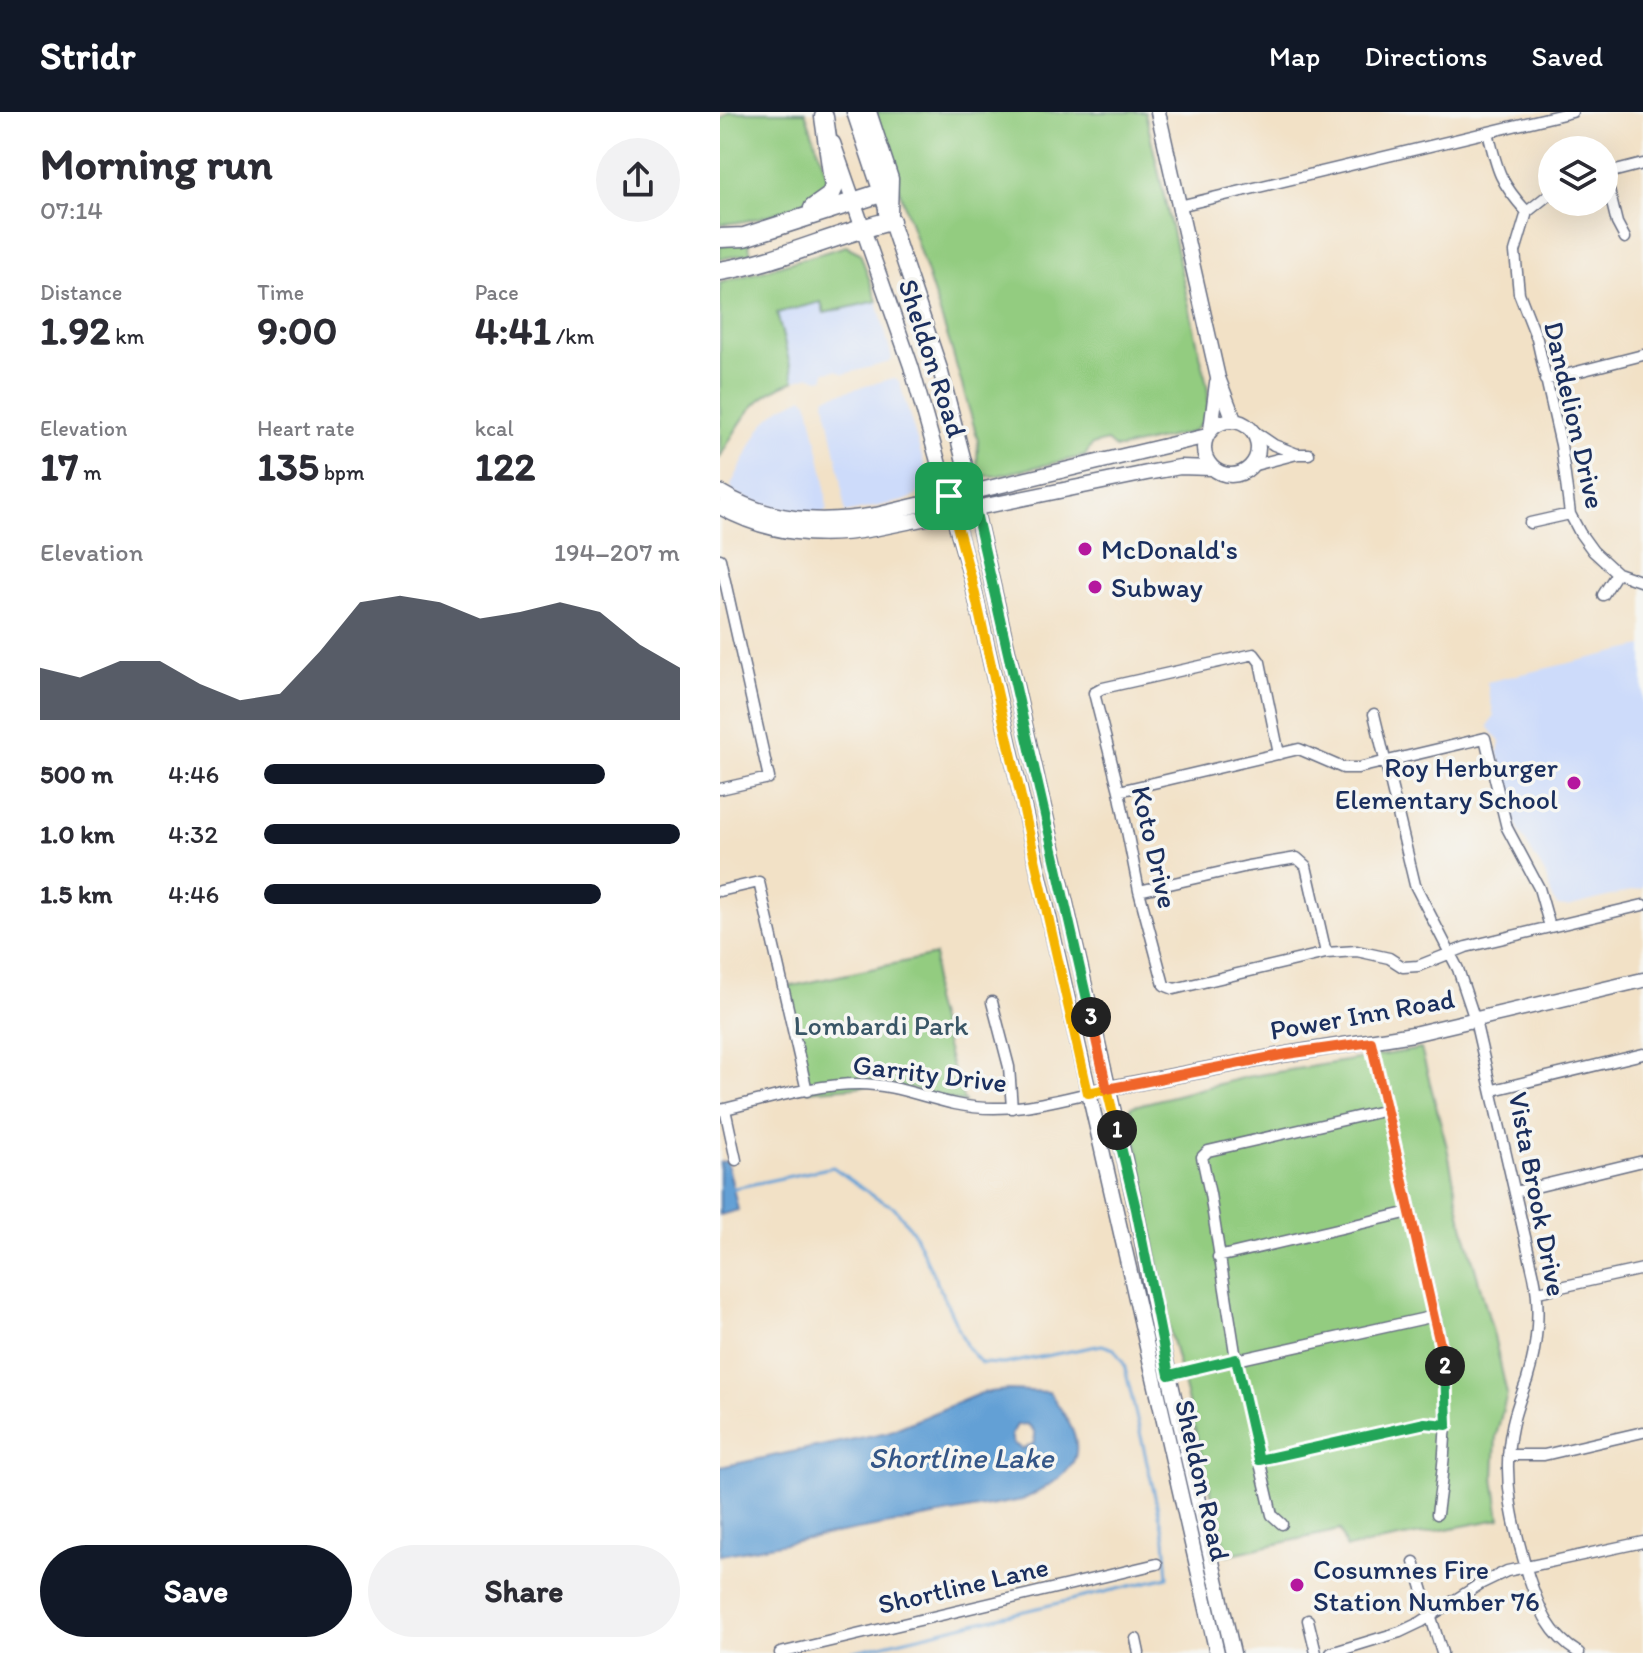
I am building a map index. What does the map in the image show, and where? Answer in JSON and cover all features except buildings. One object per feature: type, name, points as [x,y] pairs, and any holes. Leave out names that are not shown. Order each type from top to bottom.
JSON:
[{"type":"highway","points":[[720,271],[744,266],[890,217],[889,179],[867,112]]},
{"type":"highway","points":[[798,219],[830,196],[834,187],[824,114]]},
{"type":"highway","points":[[720,238],[744,237],[881,193]]},
{"type":"main road","name":"Sheldon Road","points":[[854,112],[940,369],[971,491],[1136,1209],[1169,1375],[1233,1653]]},
{"type":"main road","points":[[720,507],[743,520],[777,530],[804,534],[865,531],[1180,467],[1211,468],[1228,475],[1251,466],[1256,459],[1257,442],[1249,428],[1234,420],[1218,378],[1158,112]]},
{"type":"main road","name":"Sheldon Road","points":[[824,114],[911,366],[954,513],[1217,1653]]},
{"type":"main road","points":[[1211,468],[1203,449],[1209,433],[1218,378]]},
{"type":"main road","points":[[720,493],[769,515],[814,521],[876,515],[1130,456],[1209,433],[1217,424],[1234,420]]},
{"type":"main road","points":[[1043,494],[1063,482],[1124,469],[1130,463],[1130,456]]},
{"type":"main road","name":"Power Inn Road","points":[[1088,1093],[1287,1054],[1371,1042],[1643,980]]},
{"type":"main road","points":[[1224,1653],[1225,1619]]},
{"type":"street","points":[[1179,206],[1572,112]]},
{"type":"street","points":[[1488,132],[1498,173],[1508,192],[1527,212],[1538,203]]},
{"type":"street","points":[[1618,171],[1643,164]]},
{"type":"street","name":"Dandelion Drive","points":[[1527,212],[1515,252],[1519,293],[1537,339],[1561,445],[1570,514],[1593,551],[1617,573],[1643,582]]},
{"type":"street","points":[[1615,216],[1625,238]]},
{"type":"street","points":[[1545,380],[1643,355]]},
{"type":"street","points":[[1249,428],[1274,445],[1303,454],[1251,466]]},
{"type":"street","points":[[1530,523],[1570,514]]},
{"type":"street","points":[[720,559],[769,778],[720,789]]},
{"type":"street","points":[[1603,595],[1617,573]]},
{"type":"street","name":"Koto Drive","points":[[1279,754],[1260,662],[1254,654],[1103,688],[1094,693],[1164,985],[1174,989],[1326,953],[1357,951],[1389,958],[1403,967],[1429,963],[1466,947],[1643,905]]},
{"type":"street","name":"Vista Brook Drive","points":[[1374,714],[1415,885],[1423,906],[1451,954],[1475,1020],[1538,1292],[1533,1355],[1511,1428],[1508,1455],[1510,1502],[1524,1567],[1544,1619],[1557,1636],[1579,1653]]},
{"type":"street","points":[[1119,791],[1299,749],[1343,768],[1385,762],[1485,738],[1507,828],[1539,888],[1550,927]]},
{"type":"street","points":[[1139,891],[1297,858],[1306,866],[1326,953]]},
{"type":"street","points":[[720,891],[759,882],[807,1091]]},
{"type":"street","points":[[992,1002],[1009,1067],[1012,1108]]},
{"type":"street","points":[[1371,1042],[1444,1358],[1447,1425],[1437,1514]]},
{"type":"street","points":[[1493,1090],[1643,1054]]},
{"type":"street","name":"Garrity Drive","points":[[722,1110],[837,1085],[879,1085],[970,1107],[1012,1108],[1088,1093]]},
{"type":"street","points":[[722,1110],[736,1160]]},
{"type":"street","points":[[1282,1524],[1272,1515],[1236,1359],[1202,1157],[1208,1151],[1387,1110]]},
{"type":"street","points":[[1515,1192],[1643,1161]]},
{"type":"street","points":[[1218,1257],[1410,1212]]},
{"type":"street","points":[[1538,1292],[1642,1271]]},
{"type":"street","points":[[1169,1375],[1435,1316]]},
{"type":"street","points":[[1259,1460],[1425,1423],[1447,1425]]},
{"type":"street","points":[[1508,1455],[1544,1455],[1643,1432]]},
{"type":"street","points":[[1331,1653],[1400,1632],[1489,1579],[1524,1567],[1643,1542]]},
{"type":"street","points":[[1414,1562],[1442,1653]]},
{"type":"street","name":"Shortline Lane","points":[[780,1653],[1157,1564]]},
{"type":"street","points":[[1308,1620],[1316,1653]]},
{"type":"street","points":[[1136,1639],[1139,1653]]},
{"type":"shaded area","points":[[877,301],[892,358],[890,362],[844,374],[836,370],[825,372],[824,378],[819,379],[810,376],[794,381],[777,313],[822,302],[824,312]]},
{"type":"shaded area","points":[[894,378],[899,381],[926,470],[925,483],[916,496],[904,501],[845,513],[826,397]]},
{"type":"shaded area","points":[[803,397],[808,401],[824,475],[827,510],[822,514],[778,508],[751,500],[733,492],[731,485],[760,429],[769,418]]},
{"type":"shaded area","name":"Roy Herburger Elementary School","points":[[1643,646],[1643,888],[1567,907],[1558,906],[1545,874],[1519,831],[1512,813],[1498,752],[1500,742],[1488,726],[1494,717],[1487,682]]},
{"type":"green space","points":[[729,112],[805,112],[827,175],[827,186],[792,207],[746,221],[720,224],[720,120]]},
{"type":"green space","points":[[874,112],[1145,112],[1207,385],[1207,411],[1202,423],[1192,432],[1121,448],[1115,448],[1107,441],[1092,445],[1085,456],[984,476],[977,465],[978,440],[951,347]]},
{"type":"green space","points":[[748,242],[751,253],[720,259],[720,246]]},
{"type":"green space","points":[[846,246],[860,253],[877,301],[824,313],[821,302],[777,313],[794,381],[768,394],[749,411],[720,457],[720,283]]},
{"type":"green space","name":"Lombardi Park","points":[[935,955],[933,1000],[965,1103],[892,1084],[807,1091],[783,988]]},
{"type":"green space","points":[[1421,1049],[1507,1394],[1496,1436],[1494,1478],[1500,1519],[1346,1548],[1340,1530],[1227,1555],[1170,1332],[1130,1107],[1246,1077]]},
{"type":"water","points":[[727,1161],[738,1210],[720,1215],[720,1162]]},
{"type":"water","name":"Shortline Lake","points":[[1008,1390],[1049,1392],[1072,1429],[1076,1443],[1070,1467],[1043,1489],[1022,1500],[720,1555],[720,1467],[888,1432],[981,1393]],"holes":[[[1026,1424],[1034,1432],[1034,1441],[1022,1449],[1013,1443],[1011,1435],[1017,1425]]]},
{"type":"waterway","points":[[730,1189],[833,1167],[894,1207],[913,1231],[967,1347],[981,1363],[1004,1364],[1102,1345],[1114,1349],[1124,1364],[1165,1539],[1168,1577],[847,1653]]},
{"type":"place","name":"McDonald's","points":[[1085,549]]},
{"type":"place","name":"Subway","points":[[1095,587]]},
{"type":"place","name":"Roy Herburger Elementary School","points":[[1574,783]]},
{"type":"place","name":"Cosumnes Fire Station Number 76","points":[[1297,1585]]},
{"type":"route","points":[[949,496],[971,491],[1107,1089],[1287,1054],[1371,1042],[1444,1358],[1447,1425],[1425,1423],[1259,1460],[1236,1359],[1169,1375],[1136,1209],[1107,1089],[1088,1093],[972,581],[949,496]]}]
